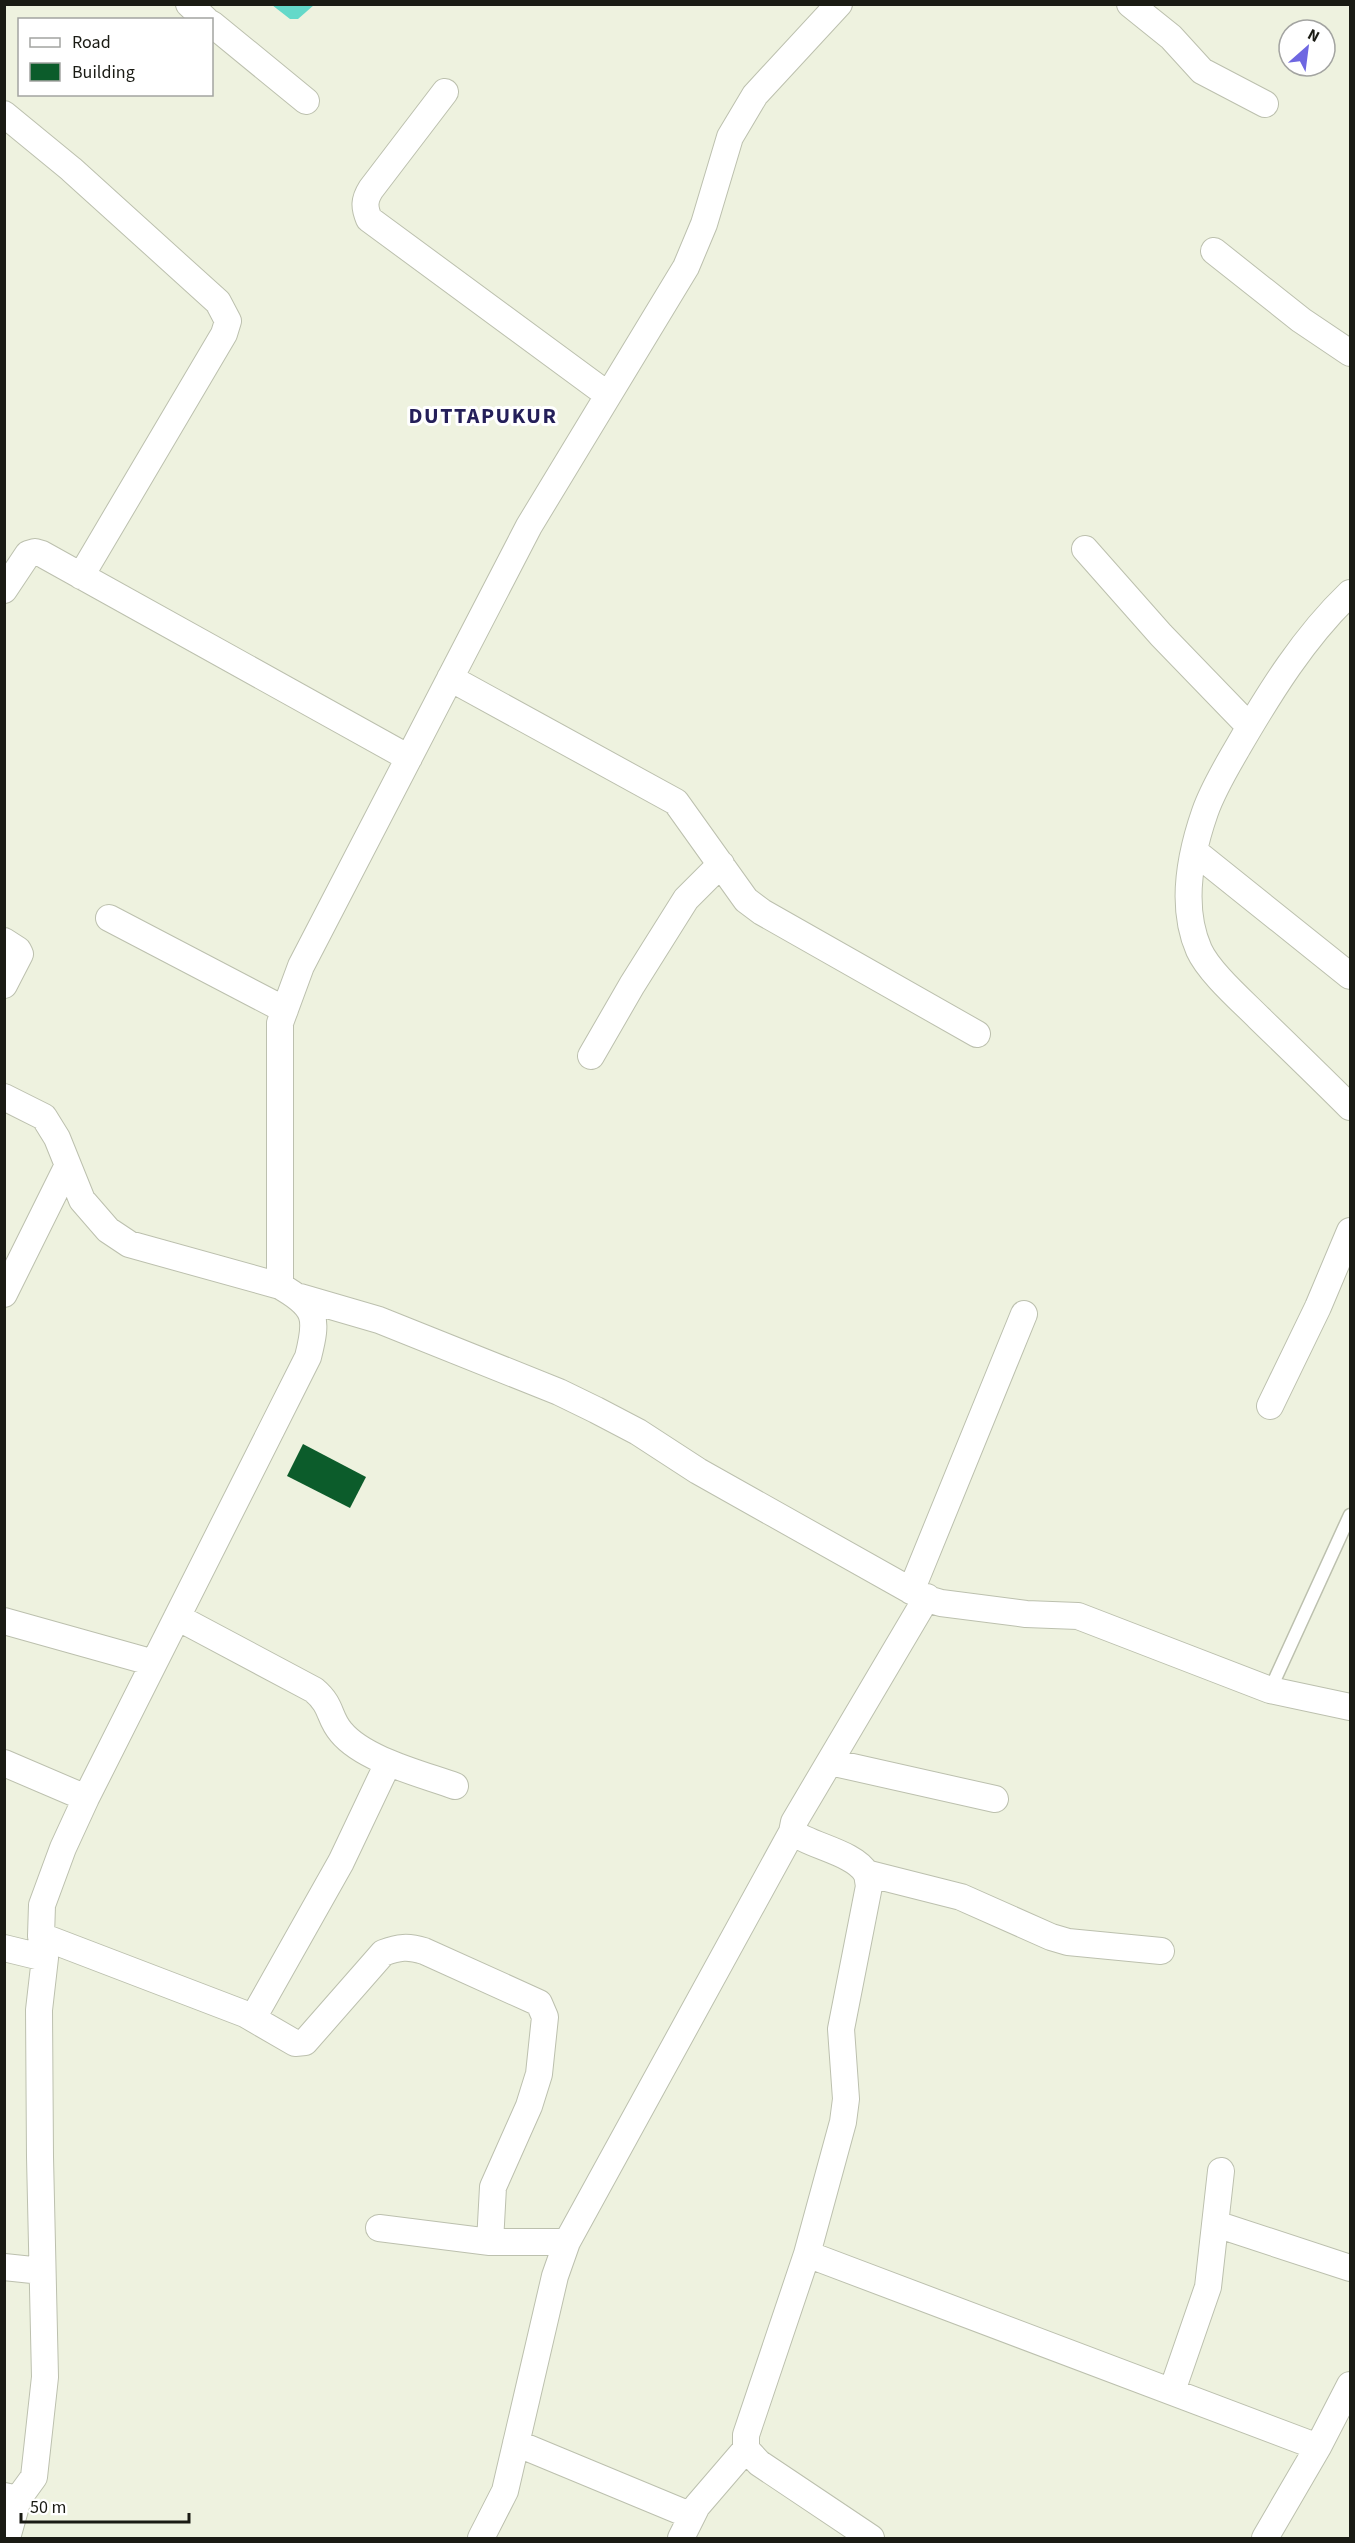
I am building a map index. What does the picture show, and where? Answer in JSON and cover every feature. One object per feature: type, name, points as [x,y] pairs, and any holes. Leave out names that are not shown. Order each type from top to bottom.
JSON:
[{"type":"street","points":[[189,4],[204,18]]},
{"type":"street","points":[[1130,4],[1171,37],[1202,71],[1265,105]]},
{"type":"street","points":[[7,2538],[11,2498],[34,2477],[45,2377],[39,2010],[43,1947],[42,1905],[63,1848],[86,1798],[308,1357],[315,1329],[311,1313],[290,1292],[280,1023],[302,966],[529,526],[686,267],[704,224],[730,137],[754,95],[826,9]]},
{"type":"street","points":[[213,25],[306,101]]},
{"type":"street","points":[[445,93],[371,189],[365,199],[364,208],[369,219],[608,396]]},
{"type":"street","points":[[6,119],[71,169],[218,302],[228,321],[224,334],[81,576]]},
{"type":"street","points":[[1214,251],[1301,320],[1350,353]]},
{"type":"street","points":[[1085,549],[1161,635],[1249,726]]},
{"type":"street","points":[[4,590],[23,559],[35,552],[409,758]]},
{"type":"street","points":[[1350,593],[1317,629],[1269,694],[1221,776],[1205,811],[1194,850],[1188,891],[1191,924],[1200,951],[1228,988],[1350,1107]]},
{"type":"street","points":[[450,678],[676,801],[746,900],[762,912],[976,1034]]},
{"type":"street","points":[[1194,850],[1350,976]]},
{"type":"street","points":[[591,1056],[686,899],[721,864]]},
{"type":"street","points":[[109,918],[285,1010]]},
{"type":"street","points":[[4,941],[18,950],[20,954],[4,985]]},
{"type":"street","points":[[4,1097],[44,1116],[57,1138],[82,1200],[108,1230],[129,1244],[379,1320],[559,1392],[596,1410],[698,1471],[919,1594],[941,1603],[1026,1614],[1078,1616],[1270,1690],[1350,1707]]},
{"type":"street","points":[[4,1294],[67,1167]]},
{"type":"street","points":[[1270,1406],[1318,1307],[1350,1231]]},
{"type":"street","points":[[481,2538],[505,2491],[555,2277],[567,2242],[792,1832],[794,1822],[830,1762],[919,1594],[1024,1314]]},
{"type":"street","points":[[177,1617],[314,1690],[328,1704],[343,1734],[388,1763],[455,1786]]},
{"type":"street","points":[[4,1621],[154,1663]]},
{"type":"street","points":[[830,1762],[995,1799]]},
{"type":"street","points":[[4,1763],[86,1798]]},
{"type":"street","points":[[253,2018],[341,1862],[388,1763]]},
{"type":"street","points":[[516,2443],[687,2527],[710,2488],[746,2449],[746,2435],[807,2254],[843,2122],[846,2099],[841,2029],[869,1886],[866,1873],[856,1862],[801,1839],[792,1832]]},
{"type":"street","points":[[866,1873],[961,1898],[1068,1942],[1161,1951]]},
{"type":"street","points":[[4,1948],[43,1947],[253,2018],[295,2043],[304,2042],[383,1953],[409,1946],[539,2002],[545,2017],[539,2074],[529,2106],[493,2187],[490,2242]]},
{"type":"street","points":[[1172,2391],[1208,2288],[1221,2171]]},
{"type":"street","points":[[1216,2224],[1350,2268]]},
{"type":"street","points":[[379,2228],[490,2242],[567,2242]]},
{"type":"street","points":[[807,2254],[1318,2447]]},
{"type":"street","points":[[4,2267],[42,2271]]},
{"type":"street","points":[[1266,2538],[1350,2385]]},
{"type":"street","points":[[746,2449],[759,2463],[871,2538]]},
{"type":"lane","points":[[1270,1690],[1350,1515]]},
{"type":"water","points":[[272,5],[314,5],[298,19],[290,19]]},
{"type":"building","points":[[303,1444],[366,1477],[350,1508],[287,1476]]},
{"type":"district","name":"DUTTAPUKUR","points":[[483,416]]}]
